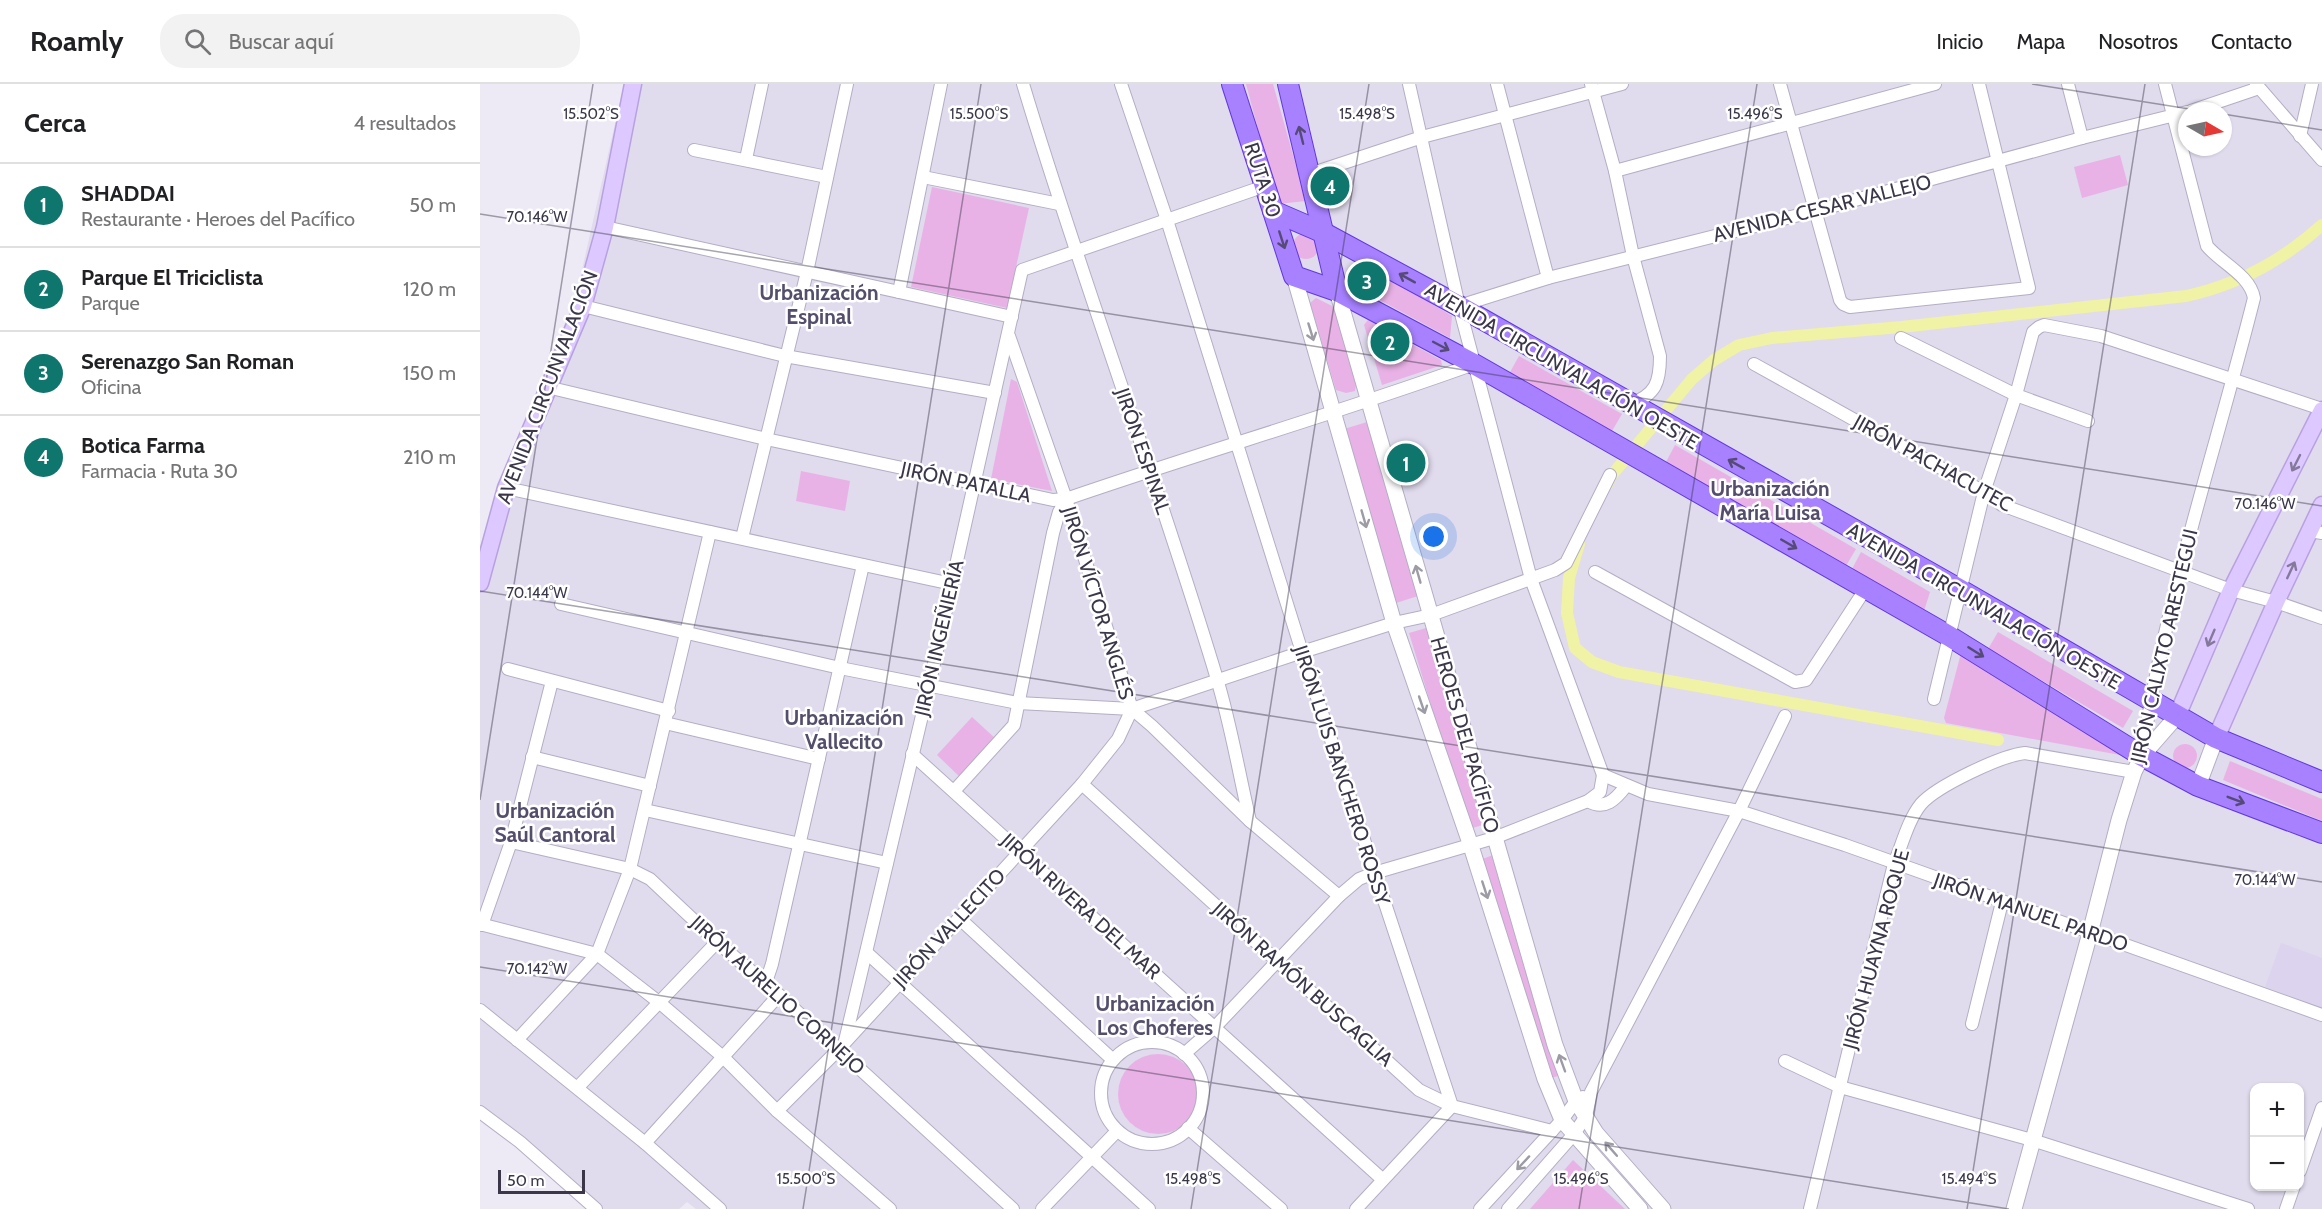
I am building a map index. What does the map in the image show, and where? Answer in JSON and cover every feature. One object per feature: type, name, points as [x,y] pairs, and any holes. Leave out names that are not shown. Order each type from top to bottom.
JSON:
[{"type":"highway","name":"RUTA 30","points":[[1232,84],[1294,276]]},
{"type":"highway","points":[[1288,84],[1324,233]]},
{"type":"highway","name":"AVENIDA CIRCUNVALACIÓN OESTE","points":[[1273,211],[1324,233],[1459,306],[2216,738],[2322,782]]},
{"type":"highway","name":"HEROES DEL PACÍFICO","points":[[1324,233],[1338,291]]},
{"type":"highway","points":[[1294,276],[1338,291],[1474,364],[1866,588],[1949,636],[2138,764],[2322,833]]},
{"type":"main road","name":"AVENIDA CIRCUNVALACIÓN","points":[[480,583],[506,488],[583,306],[605,227],[633,84]]},
{"type":"main road","points":[[2177,716],[2232,590],[2322,410]]},
{"type":"main road","points":[[2216,738],[2276,602],[2316,532],[2322,505]]},
{"type":"street","points":[[746,159],[762,84]]},
{"type":"street","points":[[742,538],[807,272],[847,84]]},
{"type":"street","points":[[899,292],[941,84]]},
{"type":"street","name":"JIRÓN ESPINAL","points":[[1023,84],[1059,204],[1150,470],[1218,682],[1250,821]]},
{"type":"street","name":"JIRÓN LUIS BANCHERO ROSSY","points":[[1121,84],[1167,220],[1302,652],[1452,1106]]},
{"type":"street","points":[[1184,1054],[1215,1027],[1339,896],[1359,879],[1470,843],[1494,838],[1588,801],[1600,792],[1602,775],[1532,579],[1459,306],[1408,84]]},
{"type":"street","points":[[1497,84],[1548,278]]},
{"type":"street","points":[[1311,174],[1422,137],[1592,88],[1622,84]]},
{"type":"street","points":[[1780,84],[1840,300],[1850,307],[2029,288],[1979,84]]},
{"type":"street","points":[[1615,171],[1935,84]]},
{"type":"street","points":[[2068,84],[2082,138]]},
{"type":"street","points":[[2165,84],[2174,117]]},
{"type":"street","points":[[2300,136],[2312,84]]},
{"type":"street","points":[[2258,86],[2322,160]]},
{"type":"street","name":"AVENIDA CESAR VALLEJO","points":[[2216,102],[2258,86]]},
{"type":"street","points":[[1592,88],[1615,171],[1633,256],[1660,356],[1660,368],[1652,394],[1635,407]]},
{"type":"street","name":"AVENIDA CESAR VALLEJO","points":[[1459,306],[1548,278],[1815,211],[2082,138],[2178,116]]},
{"type":"street","name":"JIRÓN CALIXTO ARESTEGUI","points":[[2014,1209],[2119,820],[2138,764],[2150,701],[2181,570],[2254,298],[2252,291],[2231,266],[2220,260],[2207,246],[2174,117]]},
{"type":"street","points":[[694,150],[827,177]]},
{"type":"street","points":[[922,177],[1059,204]]},
{"type":"street","points":[[1075,251],[1265,186]]},
{"type":"street","points":[[605,227],[1012,317]]},
{"type":"street","name":"JIRÓN INGEÑIERÍA","points":[[842,1045],[867,953],[1022,270],[1075,251]]},
{"type":"street","name":"HEROES DEL PACÍFICO","points":[[1294,276],[1394,623],[1470,843],[1557,1125],[1574,1134],[1640,1209]]},
{"type":"street","name":"HEROES DEL PACÍFICO","points":[[1338,291],[1555,1045],[1576,1101],[1596,1133],[1663,1209]]},
{"type":"street","points":[[583,306],[785,356],[995,393]]},
{"type":"street","points":[[1934,699],[1984,492],[2034,332],[2039,327],[2044,325],[2101,336],[2322,410]]},
{"type":"street","name":"JIRÓN VÍCTOR ANGLÉS","points":[[1008,334],[1066,499],[1132,709],[1250,821],[1339,896]]},
{"type":"street","points":[[1901,338],[2016,395],[2088,421]]},
{"type":"street","name":"JIRÓN PATALLA","points":[[548,387],[766,439],[1053,500],[1066,499],[1236,442],[1335,413],[1474,364]]},
{"type":"street","name":"JIRÓN PACHACUTEC","points":[[1754,364],[1984,492],[2002,505],[2232,590],[2322,618]]},
{"type":"street","points":[[561,604],[840,668],[1018,703],[1132,709],[1394,623],[1431,615],[1545,575],[1566,563],[1610,475]]},
{"type":"street","points":[[506,488],[952,584]]},
{"type":"street","points":[[954,790],[1009,731],[1017,716],[1053,533],[1059,512],[1066,499]]},
{"type":"street","points":[[517,1040],[597,954],[630,869],[710,532]]},
{"type":"street","points":[[765,985],[772,964],[863,565]]},
{"type":"street","points":[[1595,572],[1795,682],[1806,680],[1866,588]]},
{"type":"street","points":[[508,669],[667,717],[819,759]]},
{"type":"street","points":[[552,681],[511,842],[481,925],[597,954],[660,1003],[723,1058],[777,1111],[890,1209]]},
{"type":"street","name":"JIRÓN VALLECITO","points":[[777,1111],[842,1045],[1082,784],[1118,739],[1132,709]]},
{"type":"street","points":[[1508,1209],[1574,1134],[1586,1116],[1591,1092],[1739,811],[1785,716]]},
{"type":"street","points":[[2138,764],[2177,716]]},
{"type":"street","points":[[2198,786],[2216,738]]},
{"type":"street","name":"JIRÓN HUAYNA ROQUE","points":[[1810,1209],[1894,864],[1912,820],[1922,804],[1962,777],[2013,754],[2025,753],[2138,764]]},
{"type":"street","name":"JIRÓN RIVERA DEL MAR","points":[[912,754],[1383,1179]]},
{"type":"street","points":[[532,757],[650,786]]},
{"type":"street","name":"JIRÓN MANUEL PARDO","points":[[1602,775],[1648,794],[1739,811],[1845,845],[2322,1015]]},
{"type":"street","name":"JIRÓN RAMÓN BUSCAGLIA","points":[[1082,784],[1419,1090],[1452,1106],[1557,1125]]},
{"type":"street","points":[[1588,801],[1598,806],[1606,805],[1614,800],[1626,786]]},
{"type":"street","points":[[645,810],[887,863]]},
{"type":"street","name":"JIRÓN AURELIO CORNEJO","points":[[511,842],[630,869],[650,879],[765,985],[842,1045],[1013,1209]]},
{"type":"street","points":[[1972,1024],[2002,902]]},
{"type":"street","points":[[959,918],[1113,1060]]},
{"type":"street","points":[[578,1087],[717,942]]},
{"type":"street","points":[[867,953],[1149,1209]]},
{"type":"street","points":[[645,1143],[779,995]]},
{"type":"street","points":[[480,1010],[578,1087],[720,1209]]},
{"type":"street","points":[[1147,1042],[1167,1044],[1184,1054],[1195,1066],[1201,1082],[1202,1098],[1198,1114],[1188,1128],[1172,1140],[1153,1144],[1134,1141],[1117,1131],[1105,1115],[1101,1096],[1103,1077],[1113,1060],[1128,1047],[1147,1042]]},
{"type":"street","points":[[1785,1061],[1840,1087],[2032,1140],[2247,1209]]},
{"type":"street","points":[[1480,1209],[1576,1101],[1591,1092]]},
{"type":"street","points":[[1356,1209],[1452,1106]]},
{"type":"street","points":[[2304,1160],[2322,1108]]},
{"type":"street","points":[[480,1112],[520,1142],[596,1209]]},
{"type":"street","points":[[1188,1128],[1281,1209]]},
{"type":"street","points":[[1042,1209],[1117,1131]]},
{"type":"street","points":[[2286,1209],[2292,1191]]},
{"type":"shaded area","points":[[624,84],[2322,84],[2322,1209],[696,1209],[687,1202],[679,1209],[604,1209],[480,1119],[480,547],[577,292]]},
{"type":"shaded area","points":[[1246,84],[1273,84],[1306,201],[1278,204]]},
{"type":"shaded area","points":[[2120,155],[2128,185],[2082,198],[2074,167]]},
{"type":"shaded area","points":[[932,187],[1029,208],[1007,308],[911,287]]},
{"type":"shaded area","points":[[1306,233],[1315,237],[1319,246],[1315,255],[1306,259],[1297,255],[1293,246],[1297,237]]},
{"type":"shaded area","points":[[1383,274],[1452,316],[1450,338],[1372,296]]},
{"type":"shaded area","points":[[1316,298],[1336,308],[1356,385],[1355,391],[1346,393],[1336,390],[1310,303]]},
{"type":"shaded area","points":[[1368,320],[1441,360],[1442,365],[1382,385],[1364,325]]},
{"type":"shaded area","points":[[1519,356],[1622,414],[1612,431],[1509,374]]},
{"type":"shaded area","points":[[1011,379],[1017,382],[1052,491],[991,479]]},
{"type":"shaded area","points":[[1367,422],[1418,596],[1396,603],[1344,429]]},
{"type":"shaded area","points":[[1675,445],[1856,549],[1846,566],[1666,462]]},
{"type":"shaded area","points":[[801,471],[850,481],[845,511],[796,501]]},
{"type":"shaded area","points":[[1861,552],[1930,592],[1924,611],[1852,569]]},
{"type":"shaded area","points":[[1426,628],[1486,824],[1469,829],[1409,633]]},
{"type":"shaded area","points":[[1998,632],[2133,711],[2123,728],[1988,649]]},
{"type":"shaded area","points":[[1961,653],[2121,750],[2120,755],[1946,723],[1944,718]]},
{"type":"shaded area","points":[[972,717],[997,740],[961,778],[937,755]]},
{"type":"shaded area","points":[[2185,744],[2194,747],[2197,756],[2194,765],[2185,768],[2176,765],[2173,756],[2176,747]]},
{"type":"shaded area","points":[[2230,761],[2322,799],[2322,821],[2223,780]]},
{"type":"shaded area","points":[[1493,855],[1561,1075],[1548,1079],[1480,860]]},
{"type":"shaded area","points":[[2281,943],[2322,958],[2322,1008],[2265,987]]},
{"type":"shaded area","points":[[1158,1054],[1173,1057],[1186,1066],[1195,1079],[1198,1094],[1195,1109],[1186,1122],[1173,1131],[1158,1134],[1143,1131],[1130,1122],[1121,1109],[1118,1094],[1121,1079],[1130,1066],[1143,1057]]},
{"type":"shaded area","points":[[1573,1160],[1625,1209],[1530,1209]]},
{"type":"waterway","points":[[1607,485],[1611,476],[1692,379],[1714,360],[1739,345],[1772,338],[1901,327],[2186,296],[2224,285],[2258,270],[2291,250],[2322,225]]},
{"type":"waterway","points":[[1579,544],[1569,578],[1567,613],[1575,648],[1592,662],[1619,672],[1998,740]]},
{"type":"place","name":"Botica Farma","points":[[1330,186]]},
{"type":"place","name":"Serenazgo San Roman","points":[[1367,281]]},
{"type":"place","name":"Parque El Triciclista","points":[[1390,342]]},
{"type":"place","name":"SHADDAI","points":[[1406,463]]},
{"type":"district","name":"Urbanización Espinal","points":[[819,305]]},
{"type":"district","name":"Urbanización María Luisa","points":[[1770,501]]},
{"type":"district","name":"Urbanización Vallecito","points":[[844,730]]},
{"type":"district","name":"Urbanización Saúl Cantoral","points":[[555,823]]},
{"type":"district","name":"Urbanización Los Choferes","points":[[1155,1016]]}]
